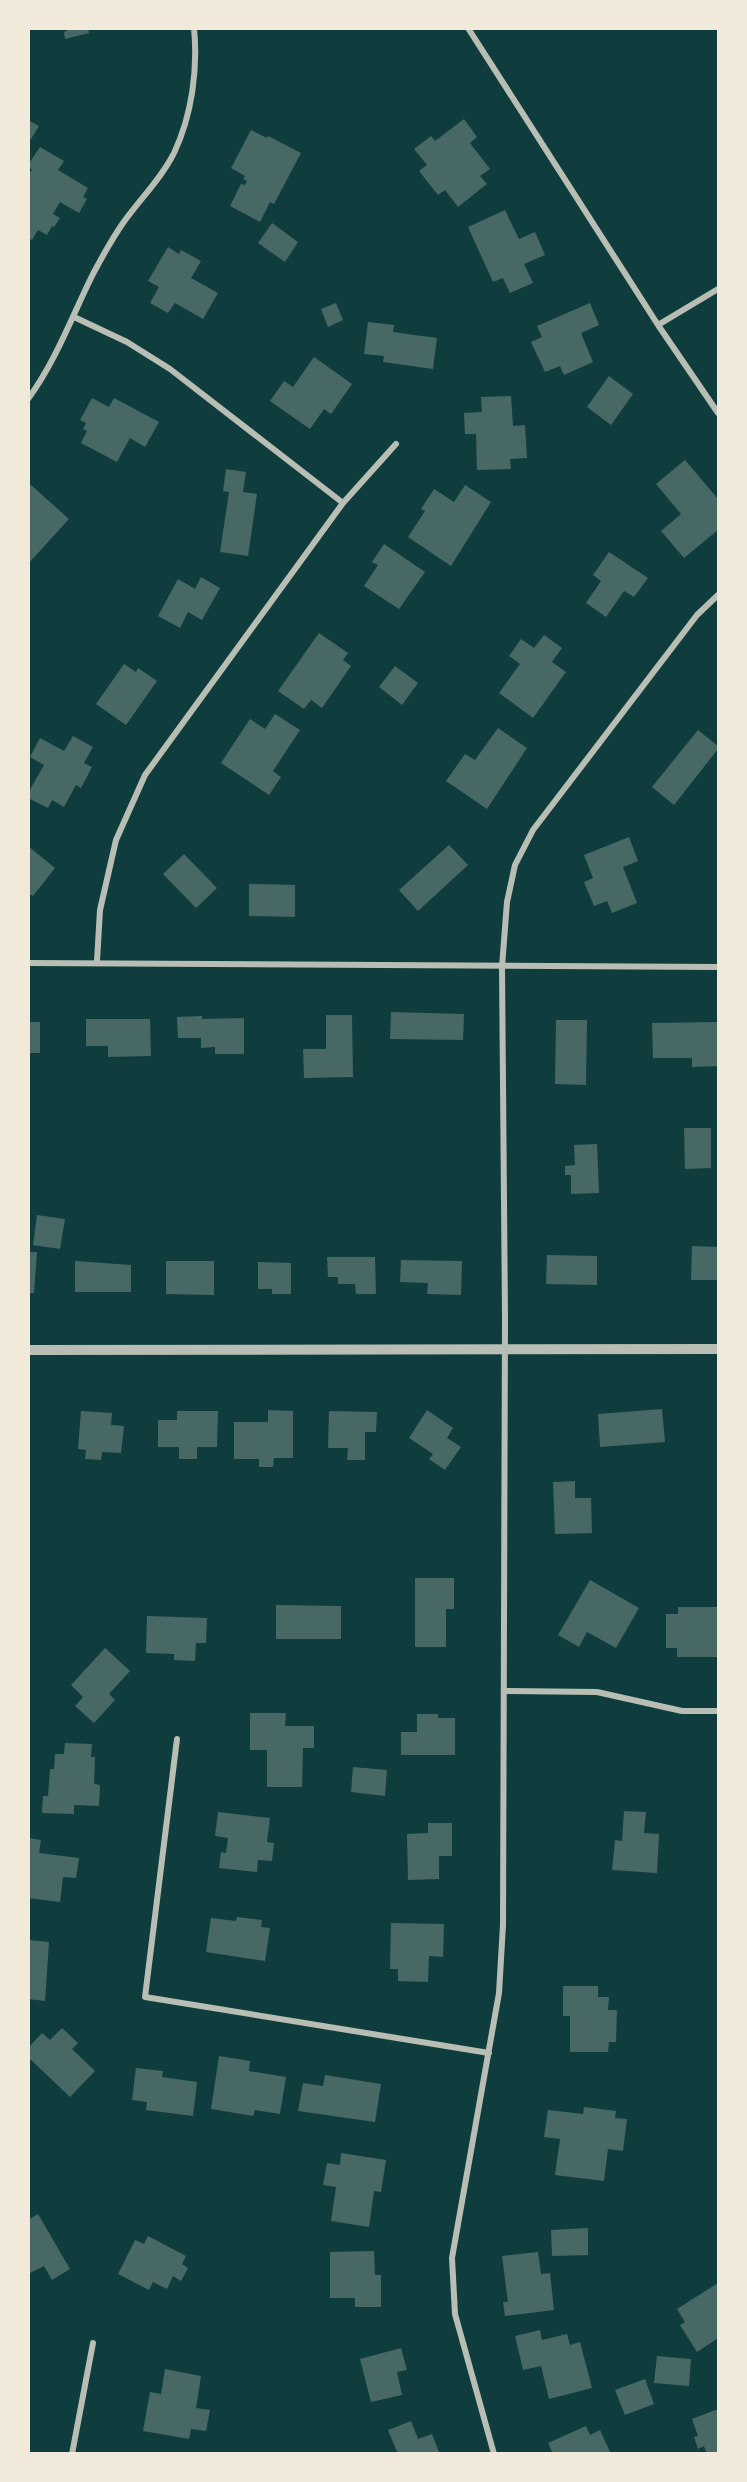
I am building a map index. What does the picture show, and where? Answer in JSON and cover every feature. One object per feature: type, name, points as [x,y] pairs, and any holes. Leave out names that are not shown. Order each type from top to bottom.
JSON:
[{"type":"street","points":[[28,399],[39,385],[74,317],[93,273],[123,224],[157,180],[174,152],[190,106],[197,58],[194,28]]},
{"type":"street","points":[[468,28],[658,325],[718,413]]},
{"type":"street","points":[[658,325],[718,289]]},
{"type":"street","points":[[74,317],[127,342],[170,369],[343,503]]},
{"type":"street","points":[[97,961],[99,910],[116,840],[145,775],[343,503],[396,444]]},
{"type":"street","points":[[494,2454],[454,2313],[452,2258],[500,1993],[503,1925],[505,1349],[502,967],[509,893],[515,865],[534,830],[697,615],[718,595]]},
{"type":"street","points":[[28,963],[97,961],[502,967],[718,967]]},
{"type":"street","points":[[28,1350],[718,1349]]},
{"type":"street","points":[[504,1691],[597,1692],[682,1711],[718,1711]]},
{"type":"street","points":[[177,1739],[145,1997],[489,2053]]},
{"type":"street","points":[[72,2454],[93,2343]]},
{"type":"building","points":[[66,28],[88,28],[89,33],[65,39]]},
{"type":"building","points":[[464,119],[477,137],[470,143],[490,169],[480,176],[487,184],[458,207],[445,190],[438,195],[419,171],[427,165],[414,149],[431,136],[435,141]]},
{"type":"building","points":[[28,120],[39,126],[31,139],[28,138]]},
{"type":"building","points":[[251,130],[301,153],[274,204],[270,202],[260,222],[230,206],[241,184],[245,185],[247,181],[243,179],[245,176],[231,168]]},
{"type":"building","points":[[40,147],[64,161],[58,170],[88,188],[83,197],[87,199],[79,213],[60,202],[53,214],[60,218],[54,227],[52,226],[47,235],[38,230],[32,240],[28,238],[28,175],[32,170],[28,165]]},
{"type":"building","points":[[505,210],[519,239],[535,232],[545,255],[524,264],[533,283],[510,293],[503,278],[493,282],[468,227]]},
{"type":"building","points":[[272,223],[298,242],[285,262],[258,243]]},
{"type":"building","points":[[168,247],[179,254],[181,250],[201,261],[191,278],[218,293],[203,319],[175,303],[168,313],[150,303],[159,287],[148,281]]},
{"type":"building","points":[[336,303],[343,320],[328,327],[321,309]]},
{"type":"building","points":[[590,303],[599,325],[581,333],[593,362],[564,375],[560,366],[545,372],[531,342],[542,337],[537,326]]},
{"type":"building","points":[[368,322],[394,325],[393,332],[437,338],[433,369],[383,362],[384,356],[364,354]]},
{"type":"building","points":[[314,357],[352,384],[331,414],[324,409],[310,429],[270,401],[284,381],[293,387]]},
{"type":"building","points":[[609,376],[633,394],[611,425],[587,407]]},
{"type":"building","points":[[511,396],[513,426],[525,425],[527,458],[510,459],[511,469],[477,470],[476,434],[465,434],[464,413],[482,412],[481,397]]},
{"type":"building","points":[[92,398],[109,407],[114,398],[159,422],[145,447],[130,438],[117,462],[81,443],[87,431],[83,429],[86,423],[80,420]]},
{"type":"building","points":[[685,460],[718,499],[718,530],[684,558],[661,531],[681,514],[656,484]]},
{"type":"building","points":[[226,469],[246,472],[243,492],[257,494],[248,556],[220,552],[229,492],[223,491]]},
{"type":"building","points":[[31,485],[69,519],[28,564],[28,488]]},
{"type":"building","points":[[465,485],[491,502],[451,566],[408,537],[425,511],[421,509],[434,489],[454,502]]},
{"type":"building","points":[[384,544],[425,572],[399,609],[364,586],[378,565],[372,562]]},
{"type":"building","points":[[609,552],[648,578],[634,597],[624,591],[606,617],[586,603],[601,581],[593,575]]},
{"type":"building","points":[[201,577],[220,588],[202,620],[188,612],[180,628],[158,616],[178,579],[195,589]]},
{"type":"building","points":[[319,633],[348,653],[343,660],[351,666],[322,708],[311,700],[304,709],[278,691]]},
{"type":"building","points":[[544,635],[562,648],[552,662],[566,672],[533,718],[499,693],[520,664],[509,656],[521,639],[534,648]]},
{"type":"building","points":[[124,664],[136,672],[138,668],[157,681],[126,725],[96,704]]},
{"type":"building","points":[[395,666],[418,683],[402,705],[379,687]]},
{"type":"building","points":[[275,714],[300,730],[273,771],[281,777],[269,795],[221,763],[250,719],[265,729]]},
{"type":"building","points":[[498,728],[527,748],[487,809],[446,781],[465,754],[475,760]]},
{"type":"building","points":[[698,730],[718,746],[718,749],[674,805],[652,787]]},
{"type":"building","points":[[73,736],[93,747],[84,763],[92,767],[81,788],[76,785],[64,807],[52,800],[48,808],[28,798],[28,793],[44,765],[30,757],[40,738],[64,751]]},
{"type":"building","points":[[629,837],[638,861],[623,867],[637,903],[612,913],[607,901],[594,906],[584,882],[593,878],[584,855]]},
{"type":"building","points":[[449,845],[468,865],[418,911],[399,890]]},
{"type":"building","points":[[28,846],[55,868],[33,896],[28,893]]},
{"type":"building","points":[[184,854],[217,888],[196,908],[163,874]]},
{"type":"building","points":[[249,884],[295,885],[295,917],[249,916]]},
{"type":"building","points":[[391,1012],[464,1014],[463,1040],[390,1039]]},
{"type":"building","points":[[326,1015],[352,1015],[353,1077],[304,1078],[303,1049],[326,1049]]},
{"type":"building","points":[[202,1016],[202,1019],[244,1018],[244,1054],[215,1054],[215,1047],[201,1048],[201,1038],[178,1038],[177,1017]]},
{"type":"building","points":[[86,1019],[150,1019],[151,1056],[108,1057],[108,1046],[86,1046]]},
{"type":"building","points":[[556,1020],[587,1020],[586,1085],[555,1084]]},
{"type":"building","points":[[28,1022],[40,1022],[40,1053],[28,1053]]},
{"type":"building","points":[[718,1022],[718,1066],[692,1067],[692,1058],[653,1058],[652,1023]]},
{"type":"building","points":[[684,1128],[711,1128],[711,1168],[685,1169]]},
{"type":"building","points":[[597,1144],[599,1193],[571,1194],[571,1175],[565,1175],[565,1166],[575,1165],[574,1145]]},
{"type":"building","points":[[37,1215],[65,1219],[60,1249],[33,1245]]},
{"type":"building","points":[[692,1246],[718,1247],[718,1280],[691,1280]]},
{"type":"building","points":[[28,1252],[37,1252],[34,1293],[28,1293]]},
{"type":"building","points":[[547,1255],[597,1256],[597,1285],[546,1284]]},
{"type":"building","points":[[327,1257],[375,1257],[376,1294],[356,1294],[355,1284],[338,1284],[338,1277],[328,1277]]},
{"type":"building","points":[[401,1260],[462,1261],[461,1295],[427,1294],[428,1283],[400,1282]]},
{"type":"building","points":[[75,1261],[131,1265],[131,1292],[75,1292]]},
{"type":"building","points":[[166,1261],[214,1261],[214,1295],[166,1294]]},
{"type":"building","points":[[258,1262],[291,1263],[291,1294],[272,1294],[272,1289],[258,1289]]},
{"type":"building","points":[[662,1409],[665,1442],[600,1447],[598,1414]]},
{"type":"building","points":[[268,1410],[293,1411],[293,1458],[274,1458],[273,1467],[259,1467],[259,1459],[234,1459],[234,1422],[268,1422]]},
{"type":"building","points":[[427,1410],[453,1428],[447,1438],[461,1447],[445,1470],[429,1459],[433,1454],[409,1438]]},
{"type":"building","points":[[81,1411],[112,1413],[111,1425],[124,1426],[121,1453],[102,1452],[101,1460],[85,1459],[86,1450],[78,1449]]},
{"type":"building","points":[[177,1411],[218,1411],[217,1447],[197,1447],[197,1459],[179,1459],[179,1447],[158,1447],[158,1420],[177,1420]]},
{"type":"building","points":[[329,1411],[377,1412],[376,1432],[365,1432],[365,1460],[347,1460],[348,1448],[328,1448]]},
{"type":"building","points":[[575,1481],[575,1498],[591,1498],[592,1533],[555,1534],[553,1482]]},
{"type":"building","points":[[415,1578],[454,1578],[454,1609],[446,1609],[446,1647],[415,1647]]},
{"type":"building","points":[[590,1580],[639,1608],[616,1648],[587,1632],[579,1647],[558,1635]]},
{"type":"building","points":[[276,1605],[341,1606],[341,1639],[276,1639]]},
{"type":"building","points":[[678,1607],[718,1607],[718,1657],[677,1657],[677,1648],[666,1648],[666,1614],[678,1614]]},
{"type":"building","points":[[147,1616],[207,1618],[206,1643],[196,1643],[195,1661],[174,1660],[174,1654],[146,1653]]},
{"type":"building","points":[[105,1648],[130,1671],[109,1694],[115,1700],[94,1723],[75,1706],[83,1697],[71,1685]]},
{"type":"building","points":[[250,1713],[286,1713],[285,1726],[314,1726],[314,1748],[303,1748],[302,1787],[267,1787],[267,1750],[250,1750]]},
{"type":"building","points":[[417,1714],[438,1714],[438,1718],[455,1718],[455,1755],[401,1755],[401,1732],[417,1732]]},
{"type":"building","points":[[65,1743],[92,1744],[91,1757],[95,1757],[94,1784],[100,1785],[99,1806],[74,1805],[74,1814],[42,1813],[43,1796],[48,1796],[50,1769],[54,1769],[55,1754],[64,1754]]},
{"type":"building","points":[[353,1767],[387,1770],[385,1796],[351,1792]]},
{"type":"building","points":[[624,1811],[646,1812],[644,1833],[659,1834],[657,1873],[612,1870],[615,1840],[622,1841]]},
{"type":"building","points":[[218,1812],[270,1818],[267,1842],[274,1843],[272,1861],[258,1860],[257,1872],[219,1868],[221,1852],[226,1853],[228,1838],[215,1836]]},
{"type":"building","points":[[428,1823],[452,1823],[452,1856],[439,1856],[439,1879],[408,1880],[407,1834],[428,1833]]},
{"type":"building","points":[[28,1838],[41,1840],[39,1853],[79,1858],[76,1878],[63,1877],[60,1902],[28,1898]]},
{"type":"building","points":[[237,1917],[262,1920],[261,1927],[270,1928],[265,1961],[206,1952],[211,1918],[236,1921]]},
{"type":"building","points":[[391,1923],[444,1924],[443,1957],[429,1956],[428,1982],[398,1981],[398,1969],[390,1969]]},
{"type":"building","points":[[28,1940],[49,1942],[45,2001],[28,1999]]},
{"type":"building","points":[[563,1986],[598,1986],[598,1997],[609,1997],[608,2010],[617,2010],[616,2042],[609,2042],[608,2052],[570,2052],[570,2016],[563,2016]]},
{"type":"building","points":[[62,2028],[78,2043],[72,2049],[95,2071],[70,2097],[28,2057],[28,2048],[42,2033],[50,2040]]},
{"type":"building","points":[[219,2056],[250,2061],[249,2071],[286,2077],[280,2114],[255,2110],[253,2116],[211,2109]]},
{"type":"building","points":[[136,2068],[163,2071],[162,2077],[197,2082],[193,2116],[146,2110],[147,2102],[132,2100]]},
{"type":"building","points":[[325,2075],[381,2084],[375,2122],[298,2111],[303,2083],[323,2086]]},
{"type":"building","points":[[584,2107],[616,2111],[615,2118],[627,2119],[623,2151],[608,2149],[604,2181],[555,2175],[560,2139],[544,2137],[548,2110],[583,2114]]},
{"type":"building","points":[[341,2153],[386,2160],[381,2192],[374,2191],[369,2227],[331,2221],[336,2187],[323,2185],[327,2163],[340,2165]]},
{"type":"building","points":[[38,2214],[70,2269],[52,2280],[44,2266],[28,2274],[28,2220]]},
{"type":"building","points":[[588,2228],[588,2255],[552,2256],[551,2230]]},
{"type":"building","points":[[148,2236],[186,2256],[182,2264],[188,2268],[181,2281],[173,2276],[167,2289],[153,2282],[149,2290],[118,2274],[135,2240],[144,2244]]},
{"type":"building","points":[[374,2251],[375,2275],[381,2275],[381,2307],[355,2307],[355,2298],[330,2298],[330,2252]]},
{"type":"building","points":[[538,2252],[541,2274],[550,2273],[554,2310],[505,2316],[503,2302],[508,2302],[502,2256]]},
{"type":"building","points":[[718,2283],[718,2338],[697,2352],[680,2325],[685,2322],[677,2309]]},
{"type":"building","points":[[540,2330],[542,2340],[567,2334],[570,2345],[580,2342],[592,2388],[549,2399],[541,2366],[523,2370],[515,2336]]},
{"type":"building","points":[[401,2348],[407,2370],[397,2372],[402,2395],[371,2402],[360,2359]]},
{"type":"building","points":[[657,2356],[691,2359],[689,2386],[654,2383]]},
{"type":"building","points":[[165,2369],[201,2376],[196,2408],[210,2410],[206,2431],[191,2429],[189,2439],[143,2431],[150,2392],[161,2394]]},
{"type":"building","points":[[645,2379],[654,2404],[625,2415],[615,2390]]},
{"type":"building","points":[[718,2409],[718,2454],[707,2454],[704,2446],[698,2449],[694,2437],[698,2436],[692,2419]]},
{"type":"building","points":[[411,2421],[418,2439],[432,2434],[439,2452],[398,2454],[388,2430]]},
{"type":"building","points":[[586,2426],[590,2435],[600,2430],[611,2454],[553,2454],[548,2443]]}]
